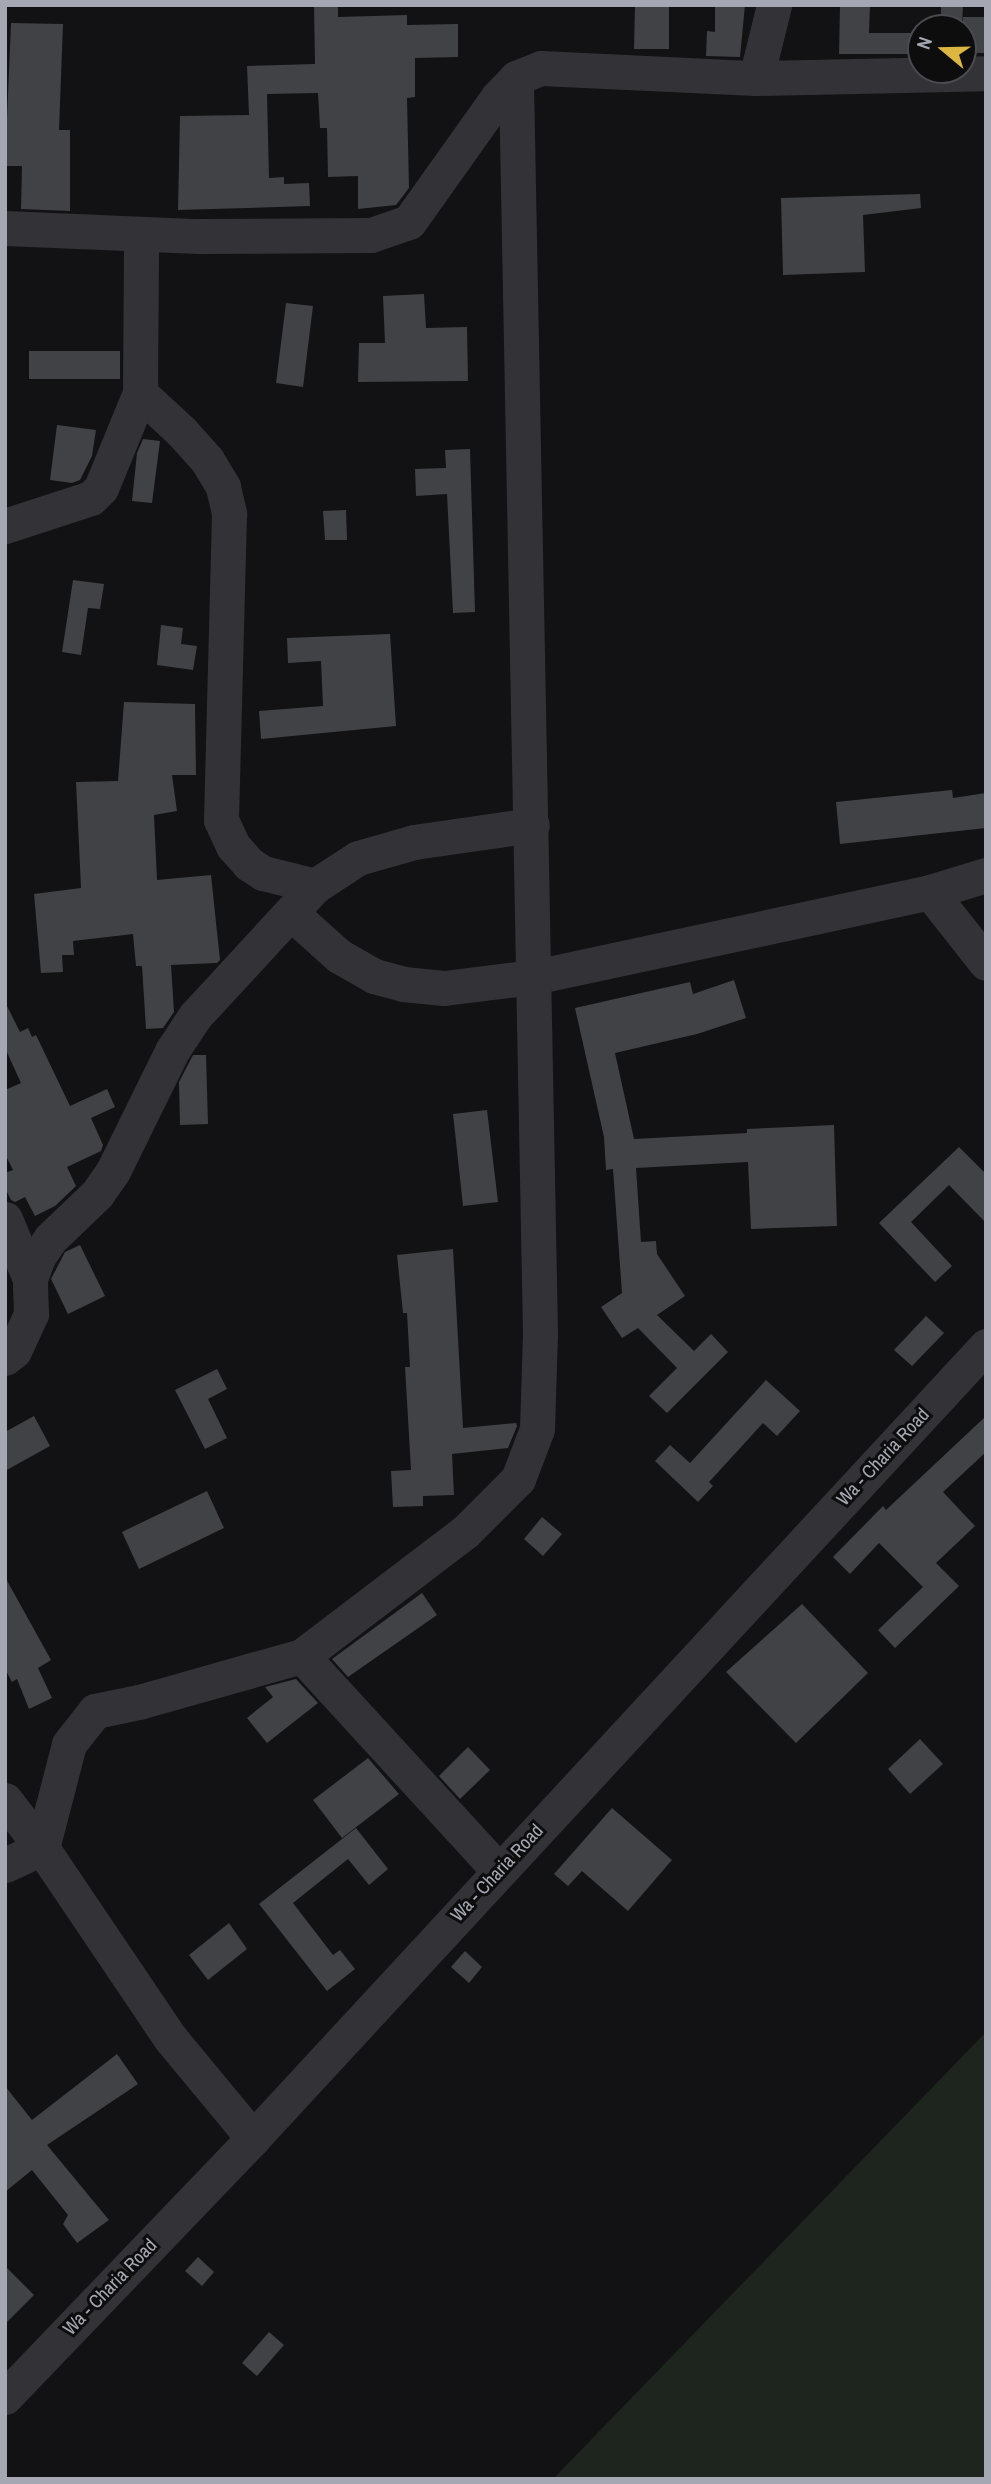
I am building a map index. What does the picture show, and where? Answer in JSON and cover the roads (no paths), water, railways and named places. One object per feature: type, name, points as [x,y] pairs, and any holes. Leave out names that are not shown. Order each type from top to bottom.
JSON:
[{"type":"street","points":[[756,78],[774,5]]},
{"type":"street","points":[[5,228],[141,234],[371,235],[409,222],[497,98],[516,78],[541,68],[756,78],[986,73]]},
{"type":"street","points":[[42,1848],[69,1744],[95,1711],[139,1702],[302,1656],[465,1532],[518,1479],[537,1429],[540,1333],[516,78]]},
{"type":"street","points":[[5,526],[91,498],[102,488],[140,393],[141,234]]},
{"type":"street","points":[[140,393],[181,431],[207,460],[223,487],[227,505],[221,820],[233,846],[249,864],[263,873],[315,886]]},
{"type":"street","points":[[5,1358],[14,1351],[30,1314],[30,1279],[38,1257],[50,1239],[97,1195],[113,1171],[172,1051],[195,1016],[315,886],[358,858],[414,842],[532,825]]},
{"type":"street","points":[[291,913],[339,956],[373,976],[402,984],[444,988],[534,977],[930,892],[986,875]]},
{"type":"street","points":[[930,892],[986,963]]},
{"type":"street","points":[[5,1219],[30,1279]]},
{"type":"street","name":"Wa - Charia Road","points":[[5,2397],[253,2138],[986,1346]]},
{"type":"street","points":[[302,1656],[499,1871]]},
{"type":"street","points":[[5,1800],[42,1848],[171,2039],[253,2138]]},
{"type":"street","points":[[5,1865],[42,1848]]}]
